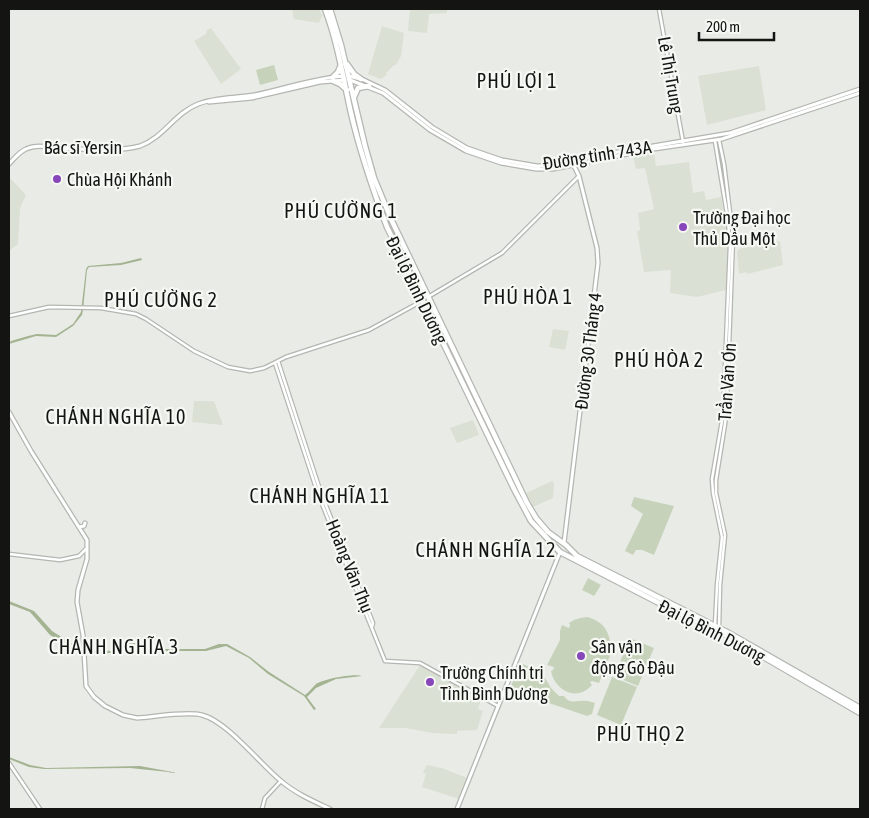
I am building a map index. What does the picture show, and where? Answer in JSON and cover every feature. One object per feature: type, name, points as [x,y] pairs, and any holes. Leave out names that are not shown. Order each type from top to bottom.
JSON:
[{"type":"highway","name":"Đại lộ Bình Dương","points":[[325,9],[343,61]]},
{"type":"highway","name":"Đại lộ Bình Dương","points":[[330,9],[387,227],[422,301],[490,434],[536,518],[548,532],[577,556],[717,626],[860,713]]},
{"type":"highway","points":[[347,90],[333,79],[343,61],[361,79]]},
{"type":"highway","name":"Đại lộ Bình Dương","points":[[347,78],[347,90],[360,146],[376,189],[428,298],[514,489],[531,521],[560,552],[724,634],[860,708]]},
{"type":"highway","points":[[354,98],[358,88],[369,86]]},
{"type":"highway","points":[[422,301],[428,298]]},
{"type":"highway","points":[[559,545],[566,545],[567,551],[560,552],[559,545]]},
{"type":"main road","name":"Đường tỉnh 743A","points":[[347,78],[361,79],[385,90],[430,130],[466,152],[485,159],[536,169],[553,169],[639,148],[717,138],[860,89]]},
{"type":"main road","name":"Đường tỉnh 743A","points":[[347,78],[369,86],[398,102]]},
{"type":"main road","name":"Bác sĩ Yersin","points":[[9,164],[21,151],[32,147],[96,149],[140,146],[158,134],[184,111],[198,103],[252,97],[293,87],[315,79],[347,78]]},
{"type":"main road","name":"Đường tỉnh 743A","points":[[573,163],[717,138],[860,93]]},
{"type":"main road","name":"Đường 30 Tháng 4","points":[[566,545],[598,264],[597,248],[579,176],[573,163]]},
{"type":"main road","points":[[9,412],[31,451],[87,540],[87,559],[77,598],[86,686],[94,698],[105,706],[124,715],[137,718],[198,714],[210,718],[230,733],[281,781],[311,800],[330,809]]},
{"type":"main road","points":[[78,526],[84,526],[85,523]]},
{"type":"main road","points":[[457,809],[560,552]]},
{"type":"street","name":"Lê Thị Trung","points":[[659,9],[683,142]]},
{"type":"street","name":"Trần Văn Ơn","points":[[717,138],[724,164],[734,237],[727,401],[716,480],[716,493],[725,536],[717,626]]},
{"type":"street","points":[[428,298],[502,253],[579,176]]},
{"type":"street","points":[[9,316],[43,307],[83,307],[136,314],[194,351],[234,368],[255,371],[293,355],[369,330],[422,301]]},
{"type":"street","name":"Hoàng Văn Thụ","points":[[277,362],[313,476],[352,577],[373,622],[372,628],[385,661],[420,663],[498,706]]},
{"type":"street","points":[[9,554],[60,560],[78,556],[88,547]]},
{"type":"street","points":[[78,556],[87,559]]},
{"type":"street","points":[[9,763],[40,809]]},
{"type":"street","points":[[262,809],[265,798],[281,781]]},
{"type":"shaded area","points":[[292,9],[319,9],[322,15],[319,23],[294,19]]},
{"type":"shaded area","points":[[410,9],[447,9],[447,13],[429,14],[427,33],[408,31]]},
{"type":"shaded area","points":[[382,26],[404,33],[401,56],[396,65],[381,79],[368,74]]},
{"type":"shaded area","points":[[211,28],[241,69],[221,84],[194,41],[206,34],[207,30]]},
{"type":"shaded area","points":[[274,65],[278,80],[260,85],[256,70]]},
{"type":"shaded area","points":[[759,66],[766,110],[707,125],[698,76]]},
{"type":"shaded area","name":"Trường Đại học Thủ Dầu Một","points":[[654,153],[656,166],[689,162],[693,193],[704,191],[706,200],[721,197],[727,231],[728,266],[726,290],[697,297],[670,293],[671,270],[644,272],[637,231],[640,230],[638,213],[654,209],[645,168],[636,169],[633,156]]},
{"type":"shaded area","points":[[9,177],[26,195],[20,208],[18,244],[9,251]]},
{"type":"shaded area","points":[[780,241],[783,265],[747,274],[747,272],[739,274],[737,252],[739,249]]},
{"type":"shaded area","points":[[141,258],[142,260],[121,265],[89,267],[87,270],[82,315],[73,326],[56,337],[36,336],[9,344],[11,341],[37,334],[56,335],[73,324],[81,312],[86,269],[88,266],[121,263]]},
{"type":"shaded area","points":[[553,329],[569,331],[565,350],[549,347]]},
{"type":"shaded area","points":[[194,401],[214,401],[223,425],[192,422]]},
{"type":"shaded area","points":[[473,420],[479,435],[457,443],[450,428]]},
{"type":"shaded area","points":[[552,481],[554,483],[553,498],[533,507],[526,493]]},
{"type":"shaded area","points":[[634,497],[674,506],[654,555],[642,550],[636,550],[633,555],[625,551],[643,514],[631,506]]},
{"type":"shaded area","points":[[588,578],[601,585],[594,596],[582,590]]},
{"type":"shaded area","points":[[9,601],[34,611],[52,631],[82,650],[115,651],[129,643],[142,643],[159,649],[205,649],[219,644],[227,644],[250,657],[269,672],[305,695],[316,684],[325,680],[346,676],[362,676],[336,679],[316,688],[307,697],[316,709],[314,710],[304,696],[268,674],[249,658],[226,646],[206,651],[159,651],[142,645],[129,645],[116,653],[81,653],[50,635],[30,612],[9,604]]},
{"type":"shaded area","name":"Sân vận động Gò Đậu","points":[[587,617],[603,625],[610,641],[607,641],[607,643],[614,646],[599,683],[590,682],[592,685],[580,693],[567,692],[553,678],[551,671],[554,667],[547,665],[560,640],[562,625],[569,628],[569,623]]},
{"type":"shaded area","points":[[630,638],[654,648],[638,686],[614,676]]},
{"type":"shaded area","points":[[521,663],[542,673],[551,688],[559,696],[564,696],[571,701],[595,703],[592,714],[587,716],[511,690],[510,688]]},
{"type":"shaded area","name":"Trường Chính trị Tỉnh Bình Dương","points":[[420,665],[481,700],[478,709],[483,711],[477,730],[457,731],[457,734],[432,733],[405,728],[379,728]]},
{"type":"shaded area","points":[[612,677],[637,687],[621,725],[597,715]]},
{"type":"shaded area","points":[[9,757],[30,765],[46,768],[140,766],[178,773],[130,768],[44,769],[29,767],[9,759]]},
{"type":"shaded area","points":[[427,765],[442,768],[467,778],[459,799],[422,787],[426,774],[423,772]]},
{"type":"place","name":"Chùa Hội Khánh","points":[[57,179]]},
{"type":"place","name":"Trường Đại học Thủ Dầu Một","points":[[683,227]]},
{"type":"place","name":"Sân vận động Gò Đậu","points":[[581,656]]},
{"type":"place","name":"Trường Chính trị Tỉnh Bình Dương","points":[[430,682]]},
{"type":"district","name":"PHÚ LỢI 1","points":[[517,80]]},
{"type":"district","name":"PHÚ CƯỜNG 1","points":[[341,210]]},
{"type":"district","name":"PHÚ HÒA 1","points":[[528,296]]},
{"type":"district","name":"PHÚ CƯỜNG 2","points":[[161,299]]},
{"type":"district","name":"PHÚ HÒA 2","points":[[659,359]]},
{"type":"district","name":"CHÁNH NGHĨA 10","points":[[116,416]]},
{"type":"district","name":"CHÁNH NGHĨA 11","points":[[320,495]]},
{"type":"district","name":"CHÁNH NGHĨA 12","points":[[486,549]]},
{"type":"district","name":"CHÁNH NGHĨA 3","points":[[114,646]]},
{"type":"district","name":"PHÚ THỌ 2","points":[[641,733]]}]
